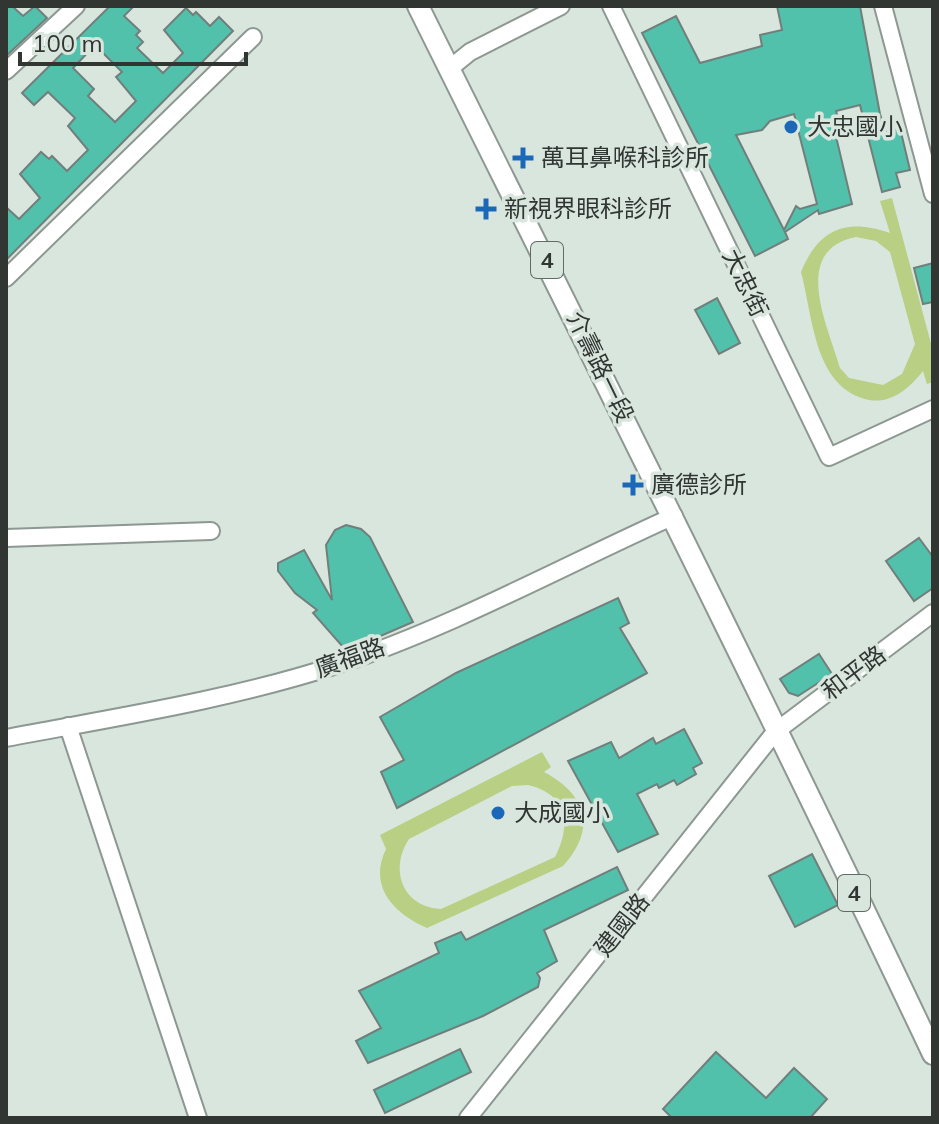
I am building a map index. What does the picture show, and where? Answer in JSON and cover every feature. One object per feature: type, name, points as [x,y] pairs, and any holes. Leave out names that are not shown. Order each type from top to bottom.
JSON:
[{"type":"main road","name":"介壽路一段","points":[[418,6],[674,516],[775,732]]},
{"type":"main road","name":"4","points":[[775,732],[933,1054]]},
{"type":"street","points":[[6,71],[76,6]]},
{"type":"street","points":[[449,69],[470,52],[561,6]]},
{"type":"street","name":"大忠街","points":[[611,6],[829,457],[933,409]]},
{"type":"street","points":[[883,6],[933,194]]},
{"type":"street","points":[[6,278],[253,37]]},
{"type":"street","name":"廣福路","points":[[6,738],[208,699],[339,664],[433,627],[674,516]]},
{"type":"street","points":[[6,538],[211,531]]},
{"type":"street","name":"和平路","points":[[775,732],[933,613]]},
{"type":"street","points":[[68,726],[198,1118]]},
{"type":"street","name":"建國路","points":[[468,1118],[775,732]]},
{"type":"green space","points":[[892,198],[933,351],[933,382],[927,384],[923,371],[898,394],[874,401],[848,391],[835,380],[826,365],[818,347],[801,272],[816,245],[836,230],[860,227],[890,233],[880,201]],"holes":[[[856,237],[876,241],[890,252],[915,344],[902,374],[883,385],[849,378],[840,368],[822,312],[819,292],[819,273],[824,257],[836,245]]]},
{"type":"green space","points":[[542,752],[551,767],[544,772],[559,781],[578,802],[583,826],[574,852],[563,866],[427,928],[404,915],[387,897],[380,875],[386,849],[380,835]],"holes":[[[528,785],[551,795],[562,812],[563,833],[555,857],[441,909],[428,907],[408,894],[400,874],[400,862],[409,839],[512,786]]]},
{"type":"building","points":[[6,6],[12,6],[23,16],[35,6],[47,18],[6,56]]},
{"type":"building","points":[[110,6],[134,6],[124,16],[140,31],[136,35],[143,42],[137,48],[163,73],[183,53],[164,30],[186,8],[193,15],[196,12],[210,26],[219,17],[233,31],[6,260],[6,207],[19,219],[40,198],[20,174],[41,152],[49,159],[52,156],[67,171],[88,150],[68,126],[75,118],[48,92],[34,105],[22,93]],"holes":[[[95,45],[122,72],[116,77],[136,101],[115,122],[88,96],[94,89],[73,68]]]},
{"type":"building","points":[[777,6],[860,6],[880,114],[886,131],[900,128],[910,170],[896,173],[900,187],[882,192],[860,105],[836,111],[840,125],[834,128],[852,204],[819,214],[818,210],[785,232],[788,239],[755,256],[642,33],[676,16],[700,63],[762,46],[760,35],[782,30]],"holes":[[[794,114],[817,204],[800,209],[796,206],[784,230],[736,135],[762,130],[770,121]]]},
{"type":"building","points":[[933,263],[933,302],[923,304],[914,268]]},
{"type":"building","points":[[717,298],[740,343],[719,354],[695,310]]},
{"type":"building","points":[[346,525],[361,529],[370,537],[413,622],[355,647],[343,647],[313,613],[317,610],[295,593],[278,571],[278,563],[304,550],[332,600],[326,545],[335,530]]},
{"type":"building","points":[[919,538],[933,557],[933,588],[914,601],[886,561]]},
{"type":"building","points":[[618,598],[629,623],[620,628],[647,673],[397,808],[381,772],[404,760],[380,717],[456,673]]},
{"type":"building","points":[[819,654],[832,674],[798,696],[789,693],[780,679]]},
{"type":"building","points":[[684,729],[702,763],[693,768],[696,774],[677,785],[674,780],[637,794],[658,834],[618,852],[568,761],[611,742],[619,758],[653,738],[656,744]]},
{"type":"building","points":[[812,854],[838,905],[795,927],[769,876]]},
{"type":"building","points":[[617,867],[628,890],[544,930],[557,961],[537,973],[540,978],[538,987],[483,1016],[368,1063],[356,1041],[381,1028],[359,991],[439,953],[435,943],[461,932],[466,940]]},
{"type":"building","points":[[460,1049],[471,1072],[385,1113],[374,1090]]},
{"type":"building","points":[[716,1052],[766,1098],[794,1068],[827,1099],[810,1118],[672,1118],[663,1109]]},
{"type":"place","name":"大忠國小","points":[[791,127]]},
{"type":"place","name":"萬耳鼻喉科診所","points":[[523,158]]},
{"type":"place","name":"新視界眼科診所","points":[[486,209]]},
{"type":"place","name":"廣德診所","points":[[633,485]]},
{"type":"place","name":"大成國小","points":[[498,813]]}]
